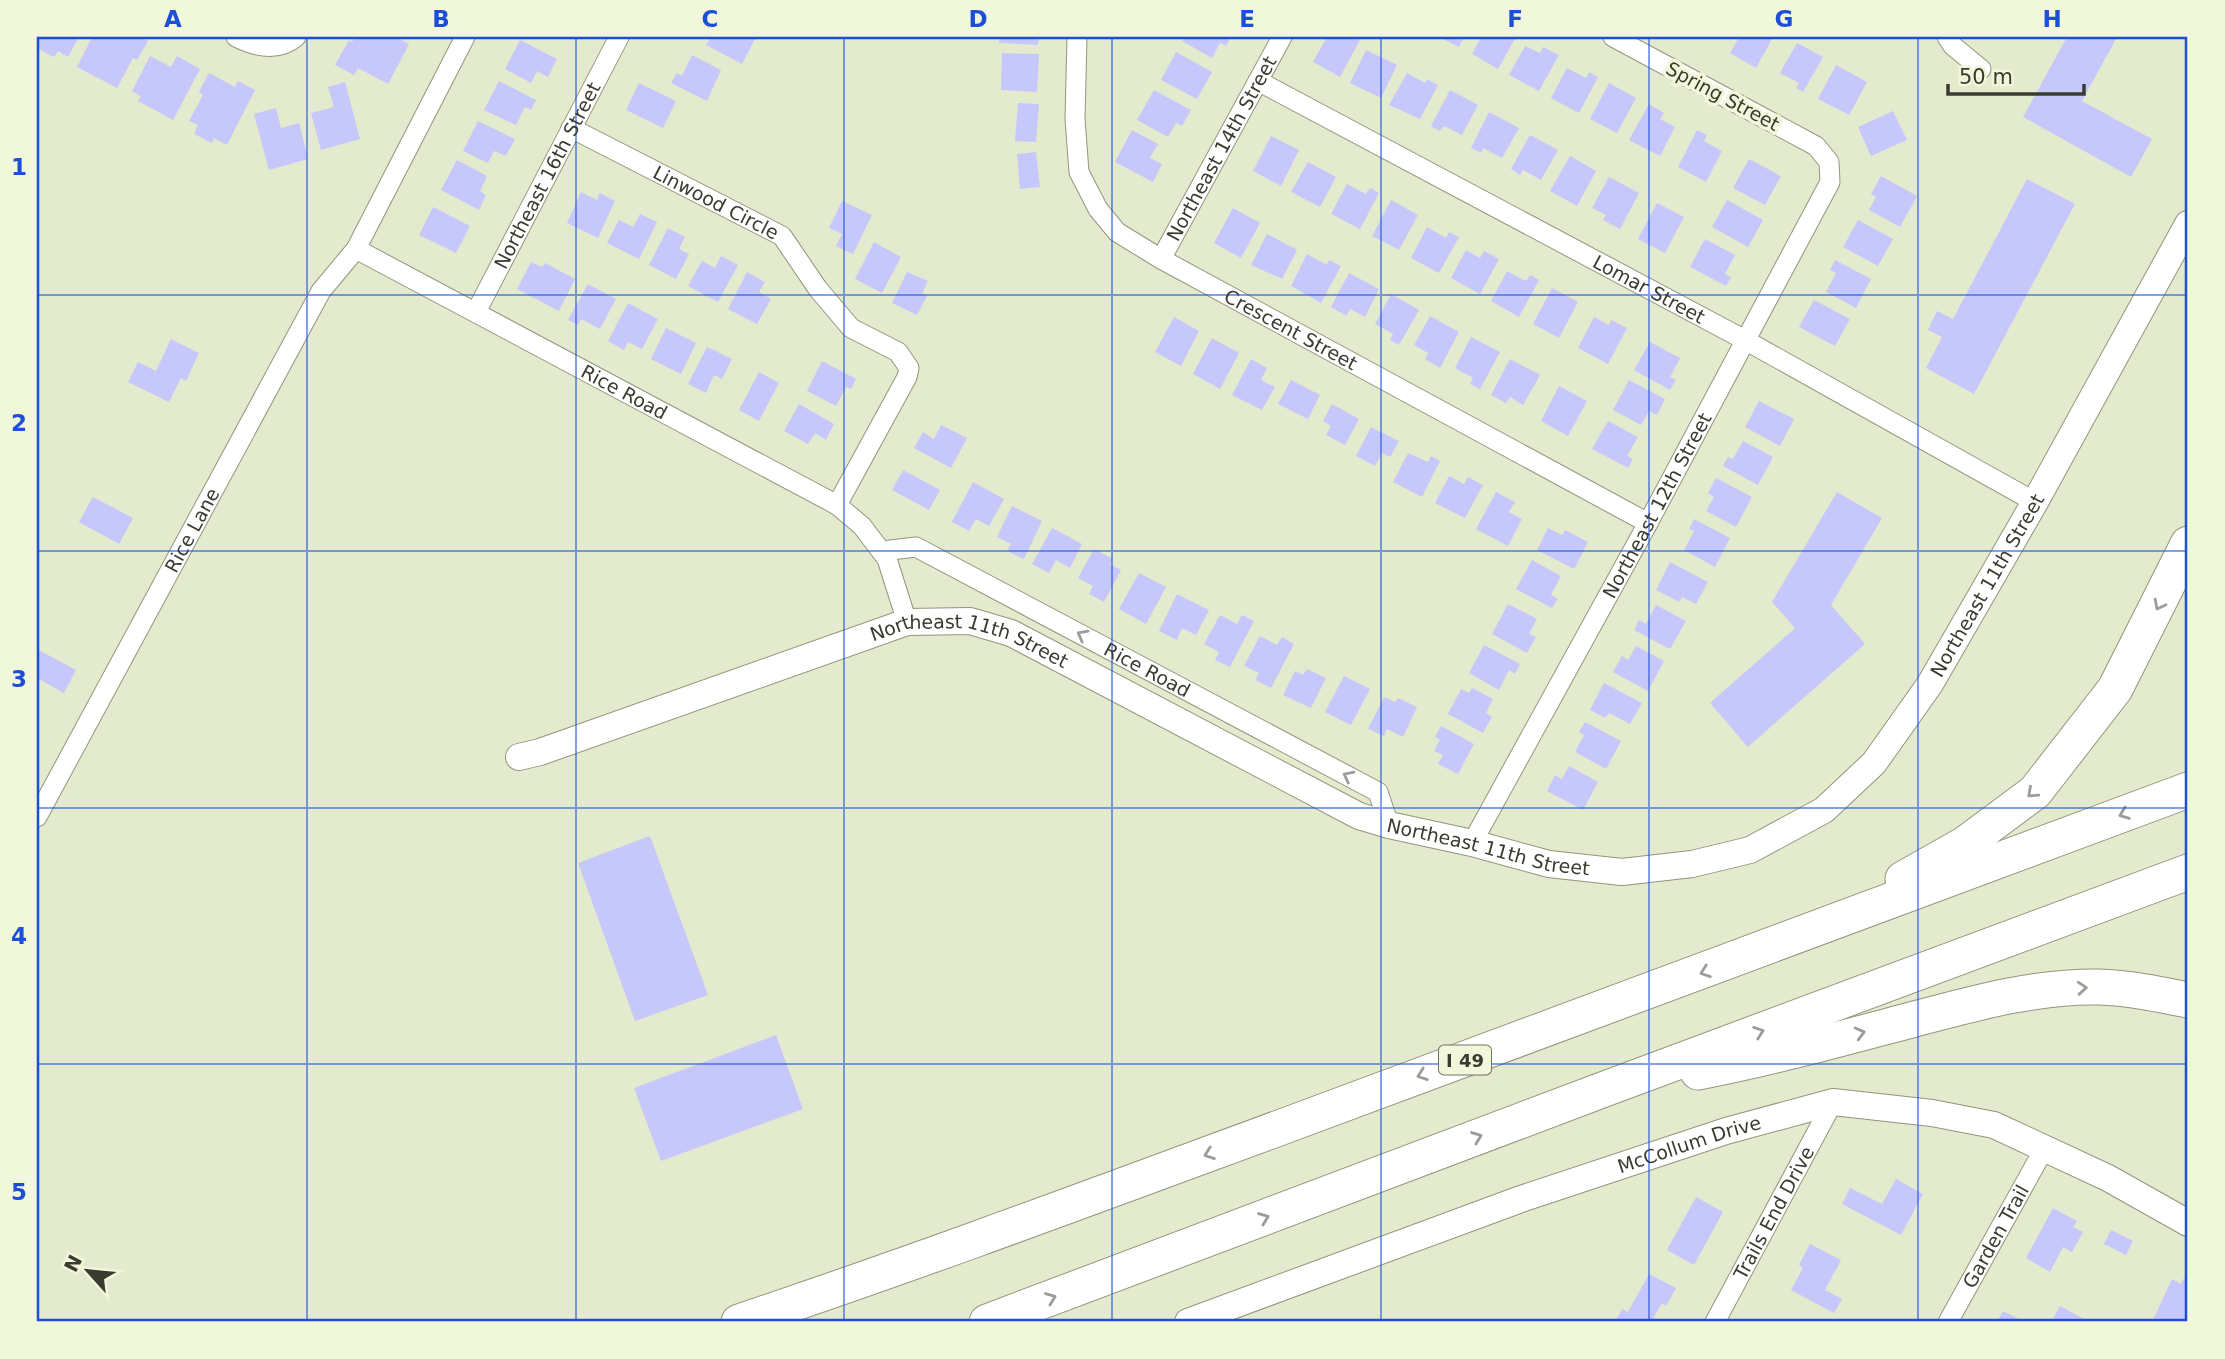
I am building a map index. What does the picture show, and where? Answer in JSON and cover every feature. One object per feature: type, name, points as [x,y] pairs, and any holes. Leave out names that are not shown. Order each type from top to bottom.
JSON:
[{"type":"highway","points":[[1741,958],[1857,904],[1965,844],[2035,792],[2115,689],[2188,544]]},
{"type":"highway","name":"I 49","points":[[739,1322],[936,1254],[1741,958],[2188,790]]},
{"type":"highway","points":[[987,1322],[2188,872]]},
{"type":"highway","points":[[1602,1090],[1747,1063],[1989,1000],[2039,992],[2108,988],[2139,990],[2188,1000]]},
{"type":"street","points":[[236,37],[260,46],[292,41]]},
{"type":"street","name":"Rice Lane","points":[[37,817],[321,291],[356,249],[465,37]]},
{"type":"street","name":"Northeast 16th Street","points":[[476,312],[619,37]]},
{"type":"street","name":"Crescent Street","points":[[1077,37],[1075,119],[1079,172],[1098,209],[1117,232],[1161,259],[1648,523]]},
{"type":"street","name":"Northeast 14th Street","points":[[1161,259],[1282,37]]},
{"type":"street","name":"Spring Street","points":[[1613,37],[1816,146],[1829,162]]},
{"type":"street","points":[[1947,37],[1953,46],[1981,69]]},
{"type":"street","name":"Lomar Street","points":[[1258,81],[1745,340],[2035,502]]},
{"type":"street","name":"Linwood Circle","points":[[571,128],[782,236],[818,289],[851,328],[898,352],[909,368],[906,377],[837,505]]},
{"type":"street","name":"Northeast 12th Street","points":[[1472,843],[1648,523],[1830,182],[1829,162]]},
{"type":"street","name":"Northeast 11th Street","points":[[519,757],[644,716],[907,622],[970,621],[1011,633],[1359,816],[1389,825],[1472,843],[1549,864],[1622,872],[1692,864],[1750,850],[1824,810],[1874,763],[1930,684],[2035,502],[2188,224]]},
{"type":"street","name":"Rice Road","points":[[356,249],[837,505],[862,526],[887,559],[907,622]]},
{"type":"street","name":"Rice Road","points":[[882,551],[916,547],[1378,792],[1389,825]]},
{"type":"street","name":"McCollum Drive","points":[[1188,1322],[1521,1199],[1726,1131],[1833,1102],[1932,1112],[1994,1125],[2108,1178],[2188,1223]]},
{"type":"street","name":"Trails End Drive","points":[[1715,1322],[1833,1102]]},
{"type":"street","name":"Garden Trail","points":[[1948,1322],[2044,1149]]},
{"type":"building","points":[[37,37],[79,37],[68,57],[58,51],[54,57],[37,48]]},
{"type":"building","points":[[92,37],[139,37],[148,41],[137,60],[133,58],[117,88],[77,67]]},
{"type":"building","points":[[355,37],[396,37],[409,44],[388,84],[358,68],[354,75],[335,65],[349,40],[352,42]]},
{"type":"building","points":[[711,37],[756,37],[742,64],[706,45]]},
{"type":"building","points":[[999,37],[1039,37],[1038,45],[999,43]]},
{"type":"building","points":[[1184,37],[1231,37],[1226,46],[1220,43],[1212,58],[1182,41]]},
{"type":"building","points":[[1327,37],[1353,37],[1360,40],[1340,77],[1313,62]]},
{"type":"building","points":[[1439,37],[1464,37],[1459,47]]},
{"type":"building","points":[[1481,37],[1516,37],[1498,69],[1472,54]]},
{"type":"building","points":[[1739,37],[1773,37],[1756,68],[1730,53]]},
{"type":"building","points":[[2067,37],[2117,37],[2082,101],[2152,139],[2131,177],[2023,117]]},
{"type":"building","points":[[520,40],[557,59],[548,77],[537,71],[531,83],[505,69]]},
{"type":"building","points":[[1797,43],[1823,57],[1803,92],[1796,88],[1799,83],[1780,73]]},
{"type":"building","points":[[1525,46],[1540,53],[1543,47],[1559,55],[1539,91],[1509,75]]},
{"type":"building","points":[[1366,50],[1397,65],[1381,98],[1350,83]]},
{"type":"building","points":[[1176,52],[1212,72],[1197,99],[1161,80]]},
{"type":"building","points":[[1002,53],[1039,54],[1037,92],[1001,90]]},
{"type":"building","points":[[692,55],[721,70],[707,101],[671,83],[677,73],[682,76]]},
{"type":"building","points":[[150,56],[171,67],[177,56],[200,69],[173,120],[138,101],[141,96],[132,91]]},
{"type":"building","points":[[1836,65],[1867,82],[1849,115],[1818,99]]},
{"type":"building","points":[[1567,68],[1586,78],[1589,72],[1598,77],[1579,113],[1551,98]]},
{"type":"building","points":[[209,73],[235,87],[238,81],[255,90],[227,145],[214,138],[212,143],[194,134],[198,125],[189,121],[203,95],[199,92]]},
{"type":"building","points":[[1407,73],[1425,83],[1427,79],[1438,85],[1420,119],[1389,105]]},
{"type":"building","points":[[499,81],[536,100],[531,110],[525,107],[516,125],[484,110]]},
{"type":"building","points":[[345,82],[360,139],[321,150],[311,113],[334,107],[328,87]]},
{"type":"building","points":[[639,83],[676,101],[663,128],[626,110]]},
{"type":"building","points":[[1609,83],[1636,98],[1617,133],[1590,119]]},
{"type":"building","points":[[1154,90],[1191,110],[1182,126],[1176,123],[1168,137],[1137,120]]},
{"type":"building","points":[[1450,90],[1478,105],[1462,135],[1444,126],[1440,131],[1431,126]]},
{"type":"building","points":[[1018,103],[1039,104],[1036,142],[1015,141]]},
{"type":"building","points":[[1649,104],[1664,113],[1660,119],[1675,127],[1660,156],[1629,140]]},
{"type":"building","points":[[276,108],[281,128],[299,123],[308,159],[269,170],[254,114]]},
{"type":"building","points":[[1893,111],[1907,140],[1871,156],[1858,127]]},
{"type":"building","points":[[1489,112],[1519,128],[1502,158],[1483,148],[1481,153],[1471,148]]},
{"type":"building","points":[[478,121],[515,139],[506,156],[494,151],[488,163],[463,151]]},
{"type":"building","points":[[1132,130],[1158,144],[1150,158],[1162,164],[1153,182],[1115,162]]},
{"type":"building","points":[[1697,130],[1707,135],[1704,141],[1722,151],[1706,182],[1678,167]]},
{"type":"building","points":[[1530,135],[1558,150],[1541,180],[1523,170],[1520,175],[1511,169]]},
{"type":"building","points":[[1271,136],[1299,150],[1281,186],[1253,171]]},
{"type":"building","points":[[1036,152],[1040,187],[1020,189],[1017,154]]},
{"type":"building","points":[[1570,156],[1596,171],[1577,206],[1550,191]]},
{"type":"building","points":[[1749,159],[1781,176],[1765,205],[1733,188]]},
{"type":"building","points":[[457,160],[487,176],[480,191],[486,195],[479,210],[441,190]]},
{"type":"building","points":[[1308,162],[1336,177],[1320,207],[1291,192]]},
{"type":"building","points":[[1881,176],[1917,196],[1900,227],[1869,210],[1876,197],[1871,194]]},
{"type":"building","points":[[1609,177],[1639,193],[1620,229],[1603,220],[1606,215],[1592,208]]},
{"type":"building","points":[[2027,179],[2075,204],[1974,394],[1926,368],[1942,337],[1928,330],[1937,311],[1953,319]]},
{"type":"building","points":[[1347,184],[1366,194],[1370,188],[1379,193],[1360,229],[1331,214]]},
{"type":"building","points":[[581,192],[597,200],[600,193],[615,201],[598,238],[567,223]]},
{"type":"building","points":[[1391,200],[1418,215],[1399,250],[1372,236]]},
{"type":"building","points":[[1727,200],[1763,220],[1748,247],[1712,227]]},
{"type":"building","points":[[842,201],[872,215],[853,254],[836,246],[842,234],[829,228]]},
{"type":"building","points":[[1657,203],[1684,217],[1665,253],[1638,239]]},
{"type":"building","points":[[433,207],[470,226],[456,253],[419,235]]},
{"type":"building","points":[[1233,208],[1260,223],[1241,258],[1214,243]]},
{"type":"building","points":[[640,214],[657,222],[639,259],[607,243],[619,220],[633,227]]},
{"type":"building","points":[[1858,220],[1893,239],[1878,266],[1843,247]]},
{"type":"building","points":[[1427,227],[1446,238],[1449,232],[1459,237],[1439,273],[1411,258]]},
{"type":"building","points":[[668,228],[685,237],[679,249],[689,254],[676,279],[649,265]]},
{"type":"building","points":[[1267,234],[1297,250],[1282,279],[1251,265]]},
{"type":"building","points":[[1705,239],[1735,255],[1725,274],[1731,277],[1726,286],[1690,267]]},
{"type":"building","points":[[874,242],[901,257],[882,293],[855,279]]},
{"type":"building","points":[[1466,250],[1480,258],[1484,251],[1499,259],[1480,294],[1451,278]]},
{"type":"building","points":[[1307,254],[1327,265],[1329,260],[1341,266],[1321,303],[1291,286]]},
{"type":"building","points":[[721,256],[738,265],[718,302],[688,286],[702,261],[715,268]]},
{"type":"building","points":[[1835,260],[1871,279],[1856,308],[1826,292],[1836,273],[1830,270]]},
{"type":"building","points":[[531,262],[542,267],[545,263],[575,279],[559,311],[517,289]]},
{"type":"building","points":[[1507,271],[1526,281],[1530,275],[1539,280],[1519,317],[1491,301]]},
{"type":"building","points":[[747,272],[765,282],[759,292],[771,299],[757,324],[728,309]]},
{"type":"building","points":[[907,272],[928,281],[922,293],[927,296],[917,315],[892,303]]},
{"type":"building","points":[[1349,273],[1379,289],[1365,317],[1350,309],[1346,316],[1331,307]]},
{"type":"building","points":[[588,284],[616,299],[600,329],[581,319],[578,325],[568,320]]},
{"type":"building","points":[[1552,288],[1578,302],[1559,338],[1533,324]]},
{"type":"building","points":[[1391,294],[1419,310],[1399,345],[1390,340],[1393,334],[1375,324]]},
{"type":"building","points":[[1814,300],[1850,319],[1835,346],[1799,327]]},
{"type":"building","points":[[628,303],[658,319],[642,349],[628,342],[624,350],[608,341]]},
{"type":"building","points":[[1430,316],[1459,332],[1440,368],[1425,359],[1428,353],[1414,345]]},
{"type":"building","points":[[1174,317],[1199,331],[1181,366],[1155,352]]},
{"type":"building","points":[[1594,317],[1609,325],[1611,320],[1627,328],[1608,364],[1578,348]]},
{"type":"building","points":[[666,328],[696,343],[681,374],[651,359]]},
{"type":"building","points":[[1471,337],[1500,352],[1480,389],[1470,384],[1473,378],[1455,368]]},
{"type":"building","points":[[1212,338],[1239,353],[1220,389],[1193,374]]},
{"type":"building","points":[[171,339],[199,353],[186,381],[181,378],[169,402],[128,382],[138,362],[156,371]]},
{"type":"building","points":[[1650,342],[1680,358],[1670,377],[1676,380],[1670,390],[1634,370]]},
{"type":"building","points":[[707,347],[732,359],[722,379],[714,375],[706,393],[688,384]]},
{"type":"building","points":[[1251,359],[1267,368],[1261,380],[1275,387],[1262,410],[1232,395]]},
{"type":"building","points":[[1510,359],[1540,375],[1523,405],[1510,397],[1506,403],[1491,395]]},
{"type":"building","points":[[822,361],[856,379],[851,389],[846,387],[836,406],[807,391]]},
{"type":"building","points":[[759,372],[779,383],[759,421],[739,410]]},
{"type":"building","points":[[1291,380],[1320,395],[1308,419],[1278,404]]},
{"type":"building","points":[[1629,380],[1665,399],[1657,415],[1649,411],[1641,425],[1613,410]]},
{"type":"building","points":[[1559,386],[1587,401],[1568,436],[1541,421]]},
{"type":"building","points":[[1759,401],[1794,419],[1780,446],[1745,427]]},
{"type":"building","points":[[799,404],[834,424],[826,440],[815,433],[808,444],[784,431]]},
{"type":"building","points":[[1332,404],[1359,419],[1345,445],[1326,435],[1331,426],[1323,421]]},
{"type":"building","points":[[1608,421],[1638,437],[1627,456],[1633,459],[1628,468],[1592,449]]},
{"type":"building","points":[[941,425],[967,438],[951,468],[914,448],[923,432],[934,439]]},
{"type":"building","points":[[1371,427],[1399,441],[1390,457],[1382,453],[1375,466],[1356,456]]},
{"type":"building","points":[[1743,441],[1773,457],[1758,485],[1723,466],[1728,457],[1733,459]]},
{"type":"building","points":[[1408,453],[1428,462],[1431,456],[1440,461],[1422,497],[1393,482]]},
{"type":"building","points":[[903,470],[940,490],[929,510],[892,490]]},
{"type":"building","points":[[1449,476],[1464,484],[1468,477],[1483,485],[1465,518],[1435,503]]},
{"type":"building","points":[[1716,478],[1752,497],[1736,527],[1706,511],[1714,497],[1708,493]]},
{"type":"building","points":[[973,482],[1004,499],[989,526],[976,519],[969,531],[952,522]]},
{"type":"building","points":[[1496,492],[1515,502],[1509,512],[1522,519],[1508,546],[1476,529]]},
{"type":"building","points":[[1837,492],[1882,518],[1831,605],[1865,644],[1748,747],[1710,703],[1795,628],[1772,602]]},
{"type":"building","points":[[93,497],[133,518],[119,544],[79,522]]},
{"type":"building","points":[[1012,506],[1042,521],[1024,559],[1007,551],[1011,544],[997,537]]},
{"type":"building","points":[[1694,519],[1730,538],[1715,567],[1684,550],[1694,531],[1689,529]]},
{"type":"building","points":[[1052,528],[1082,544],[1070,568],[1056,560],[1049,573],[1032,564]]},
{"type":"building","points":[[1548,528],[1562,535],[1565,530],[1588,542],[1574,569],[1537,550]]},
{"type":"building","points":[[1094,549],[1113,559],[1110,564],[1121,570],[1104,602],[1089,594],[1093,586],[1078,578]]},
{"type":"building","points":[[1532,560],[1561,576],[1551,595],[1558,599],[1552,608],[1516,589]]},
{"type":"building","points":[[1670,562],[1708,582],[1696,604],[1682,597],[1679,602],[1656,590]]},
{"type":"building","points":[[1139,573],[1166,587],[1146,624],[1119,609]]},
{"type":"building","points":[[1177,594],[1209,610],[1196,635],[1182,628],[1177,640],[1159,631]]},
{"type":"building","points":[[1508,604],[1537,619],[1529,634],[1536,637],[1527,653],[1492,634]]},
{"type":"building","points":[[1656,605],[1686,621],[1670,649],[1634,630],[1639,620],[1646,624]]},
{"type":"building","points":[[1220,615],[1237,624],[1242,615],[1254,621],[1230,667],[1215,660],[1219,652],[1204,644]]},
{"type":"building","points":[[1260,636],[1277,645],[1282,637],[1294,644],[1271,688],[1255,680],[1259,673],[1244,666]]},
{"type":"building","points":[[1484,645],[1520,664],[1515,674],[1509,670],[1499,690],[1469,673]]},
{"type":"building","points":[[1636,646],[1664,661],[1648,691],[1613,672],[1622,656],[1628,660]]},
{"type":"building","points":[[37,649],[76,670],[64,693],[37,678]]},
{"type":"building","points":[[1307,669],[1326,678],[1311,708],[1283,695],[1295,671],[1303,675]]},
{"type":"building","points":[[1344,676],[1370,689],[1351,725],[1325,712]]},
{"type":"building","points":[[1604,683],[1642,703],[1630,724],[1609,713],[1605,718],[1590,710]]},
{"type":"building","points":[[1472,688],[1493,699],[1486,713],[1492,717],[1483,733],[1448,714],[1461,689],[1469,693]]},
{"type":"building","points":[[1384,697],[1395,702],[1398,698],[1417,707],[1403,737],[1387,729],[1384,736],[1368,729]]},
{"type":"building","points":[[1585,722],[1621,741],[1606,769],[1575,752],[1584,735],[1579,732]]},
{"type":"building","points":[[1441,726],[1474,744],[1458,774],[1438,764],[1443,755],[1434,751],[1440,740],[1435,737]]},
{"type":"building","points":[[1569,766],[1598,782],[1583,810],[1547,791],[1555,775],[1562,779]]},
{"type":"building","points":[[650,836],[708,995],[635,1021],[578,863]]},
{"type":"building","points":[[776,1035],[803,1109],[661,1161],[634,1088]]},
{"type":"building","points":[[1896,1179],[1923,1194],[1901,1235],[1842,1204],[1850,1188],[1882,1204]]},
{"type":"building","points":[[1696,1197],[1723,1212],[1694,1265],[1667,1250]]},
{"type":"building","points":[[2053,1208],[2077,1221],[2073,1227],[2083,1232],[2072,1252],[2063,1247],[2050,1272],[2026,1258]]},
{"type":"building","points":[[2111,1230],[2133,1241],[2126,1255],[2104,1244]]},
{"type":"building","points":[[1810,1244],[1841,1260],[1825,1290],[1842,1299],[1834,1313],[1791,1290],[1803,1268],[1799,1265]]},
{"type":"building","points":[[1649,1274],[1676,1288],[1666,1306],[1662,1303],[1651,1322],[1615,1322],[1622,1309],[1628,1312]]},
{"type":"building","points":[[2184,1278],[2188,1280],[2188,1322],[2152,1322],[2172,1279],[2181,1284]]},
{"type":"building","points":[[2060,1306],[2084,1319],[2083,1322],[2051,1322]]},
{"type":"building","points":[[2003,1311],[2025,1322],[1997,1322]]}]
